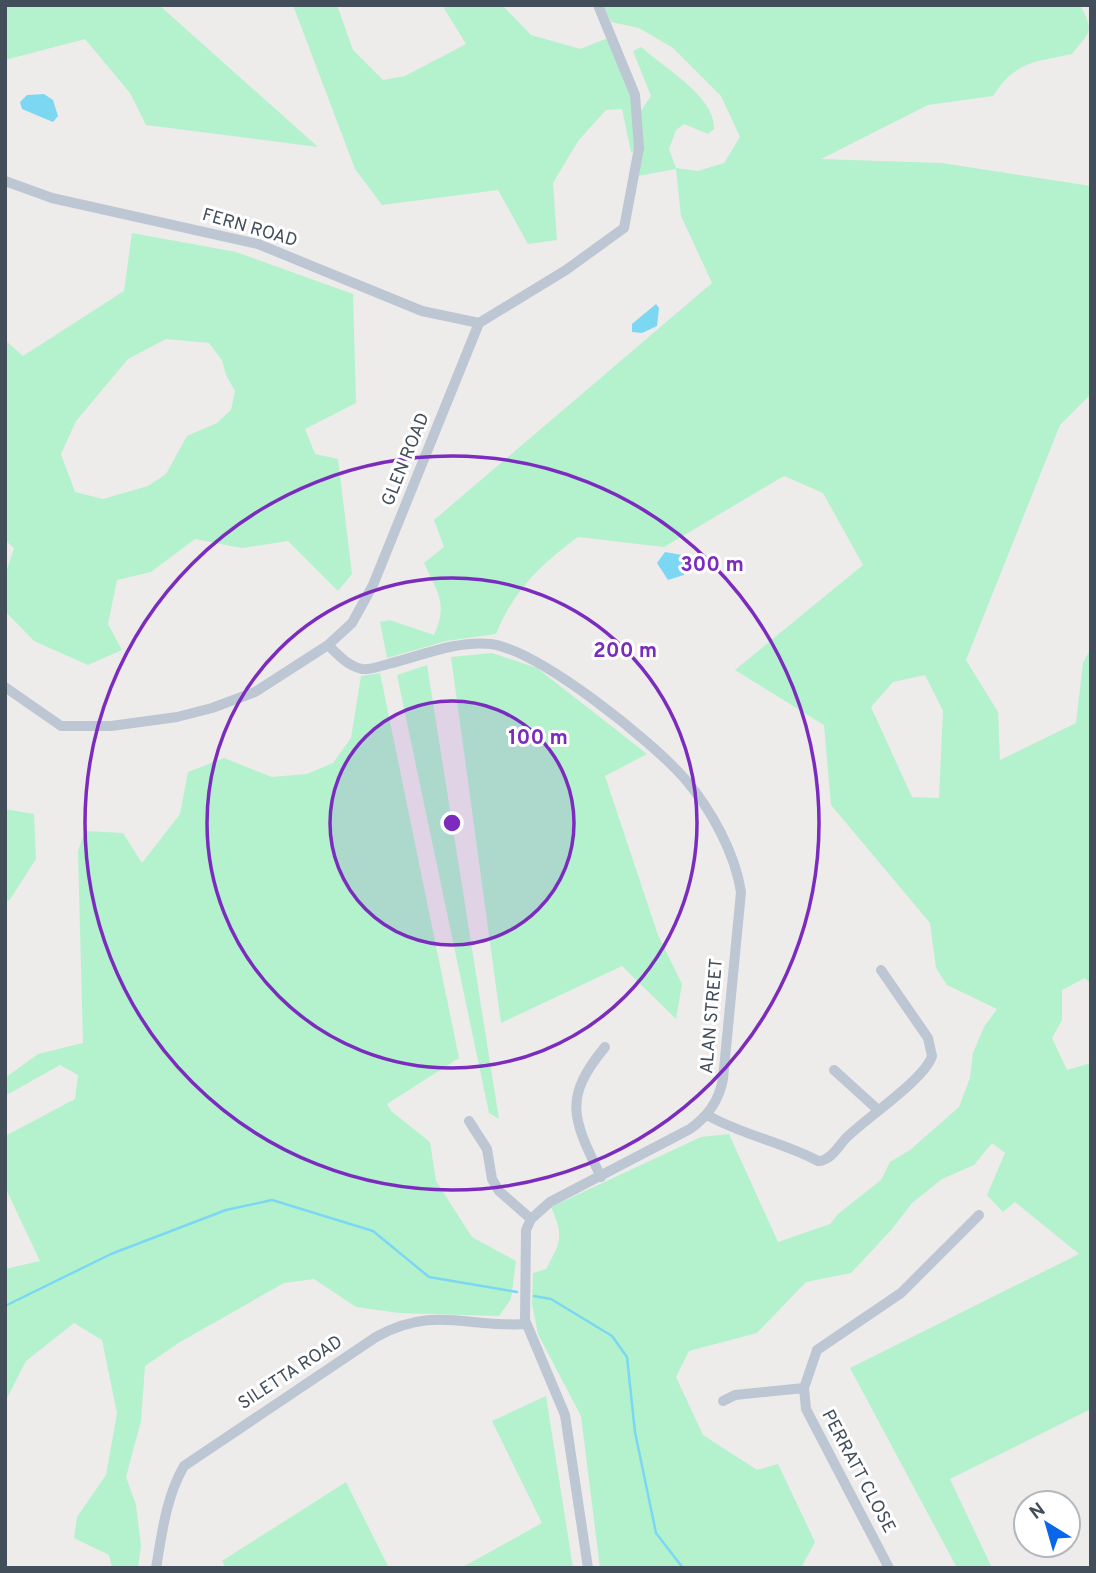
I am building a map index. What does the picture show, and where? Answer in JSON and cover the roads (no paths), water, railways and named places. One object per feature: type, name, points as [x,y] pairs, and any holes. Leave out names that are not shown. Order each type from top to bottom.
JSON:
[{"type":"street","points":[[479,323],[566,270],[625,228],[639,148],[635,95],[598,5]]},
{"type":"street","name":"FERN ROAD","points":[[5,181],[91,208],[258,243],[422,312],[479,323]]},
{"type":"street","name":"GLEN ROAD","points":[[5,687],[61,726],[111,726],[177,717],[234,702],[328,645],[352,623],[373,585],[479,323]]},
{"type":"street","name":"ALAN STREET","points":[[328,645],[342,659],[365,670],[472,643],[494,645],[525,655],[579,688],[685,780],[732,857],[741,892],[723,1079],[707,1115],[682,1134],[550,1202],[531,1219]]},
{"type":"street","points":[[707,1115],[731,1128],[823,1161],[877,1109],[921,1074],[932,1056],[928,1038],[881,970]]},
{"type":"street","points":[[601,1177],[577,1116],[577,1093],[584,1072],[604,1047]]},
{"type":"street","points":[[834,1070],[877,1109]]},
{"type":"street","points":[[470,1121],[487,1149],[492,1180],[499,1191],[531,1219],[526,1230],[526,1324],[565,1415],[588,1568]]},
{"type":"street","points":[[723,1401],[735,1395],[804,1388],[817,1350],[901,1293],[979,1214]]},
{"type":"street","name":"SILETTA ROAD","points":[[156,1568],[164,1521],[175,1481],[184,1466],[331,1366],[401,1323],[431,1318],[526,1324]]},
{"type":"street","name":"PERRATT CLOSE","points":[[804,1388],[806,1409],[889,1568]]},
{"type":"water","points":[[44,94],[53,100],[58,116],[53,122],[22,109],[20,102],[27,95]]},
{"type":"water","points":[[656,304],[659,308],[657,326],[642,333],[632,332],[632,324]]},
{"type":"water","points":[[665,552],[682,555],[684,575],[668,580],[657,563]]},
{"type":"waterway","points":[[5,1306],[111,1254],[226,1210],[272,1200],[373,1231],[429,1277],[517,1292]]},
{"type":"waterway","points":[[534,1296],[551,1299],[612,1336],[627,1357],[635,1432],[656,1533],[683,1568]]}]
